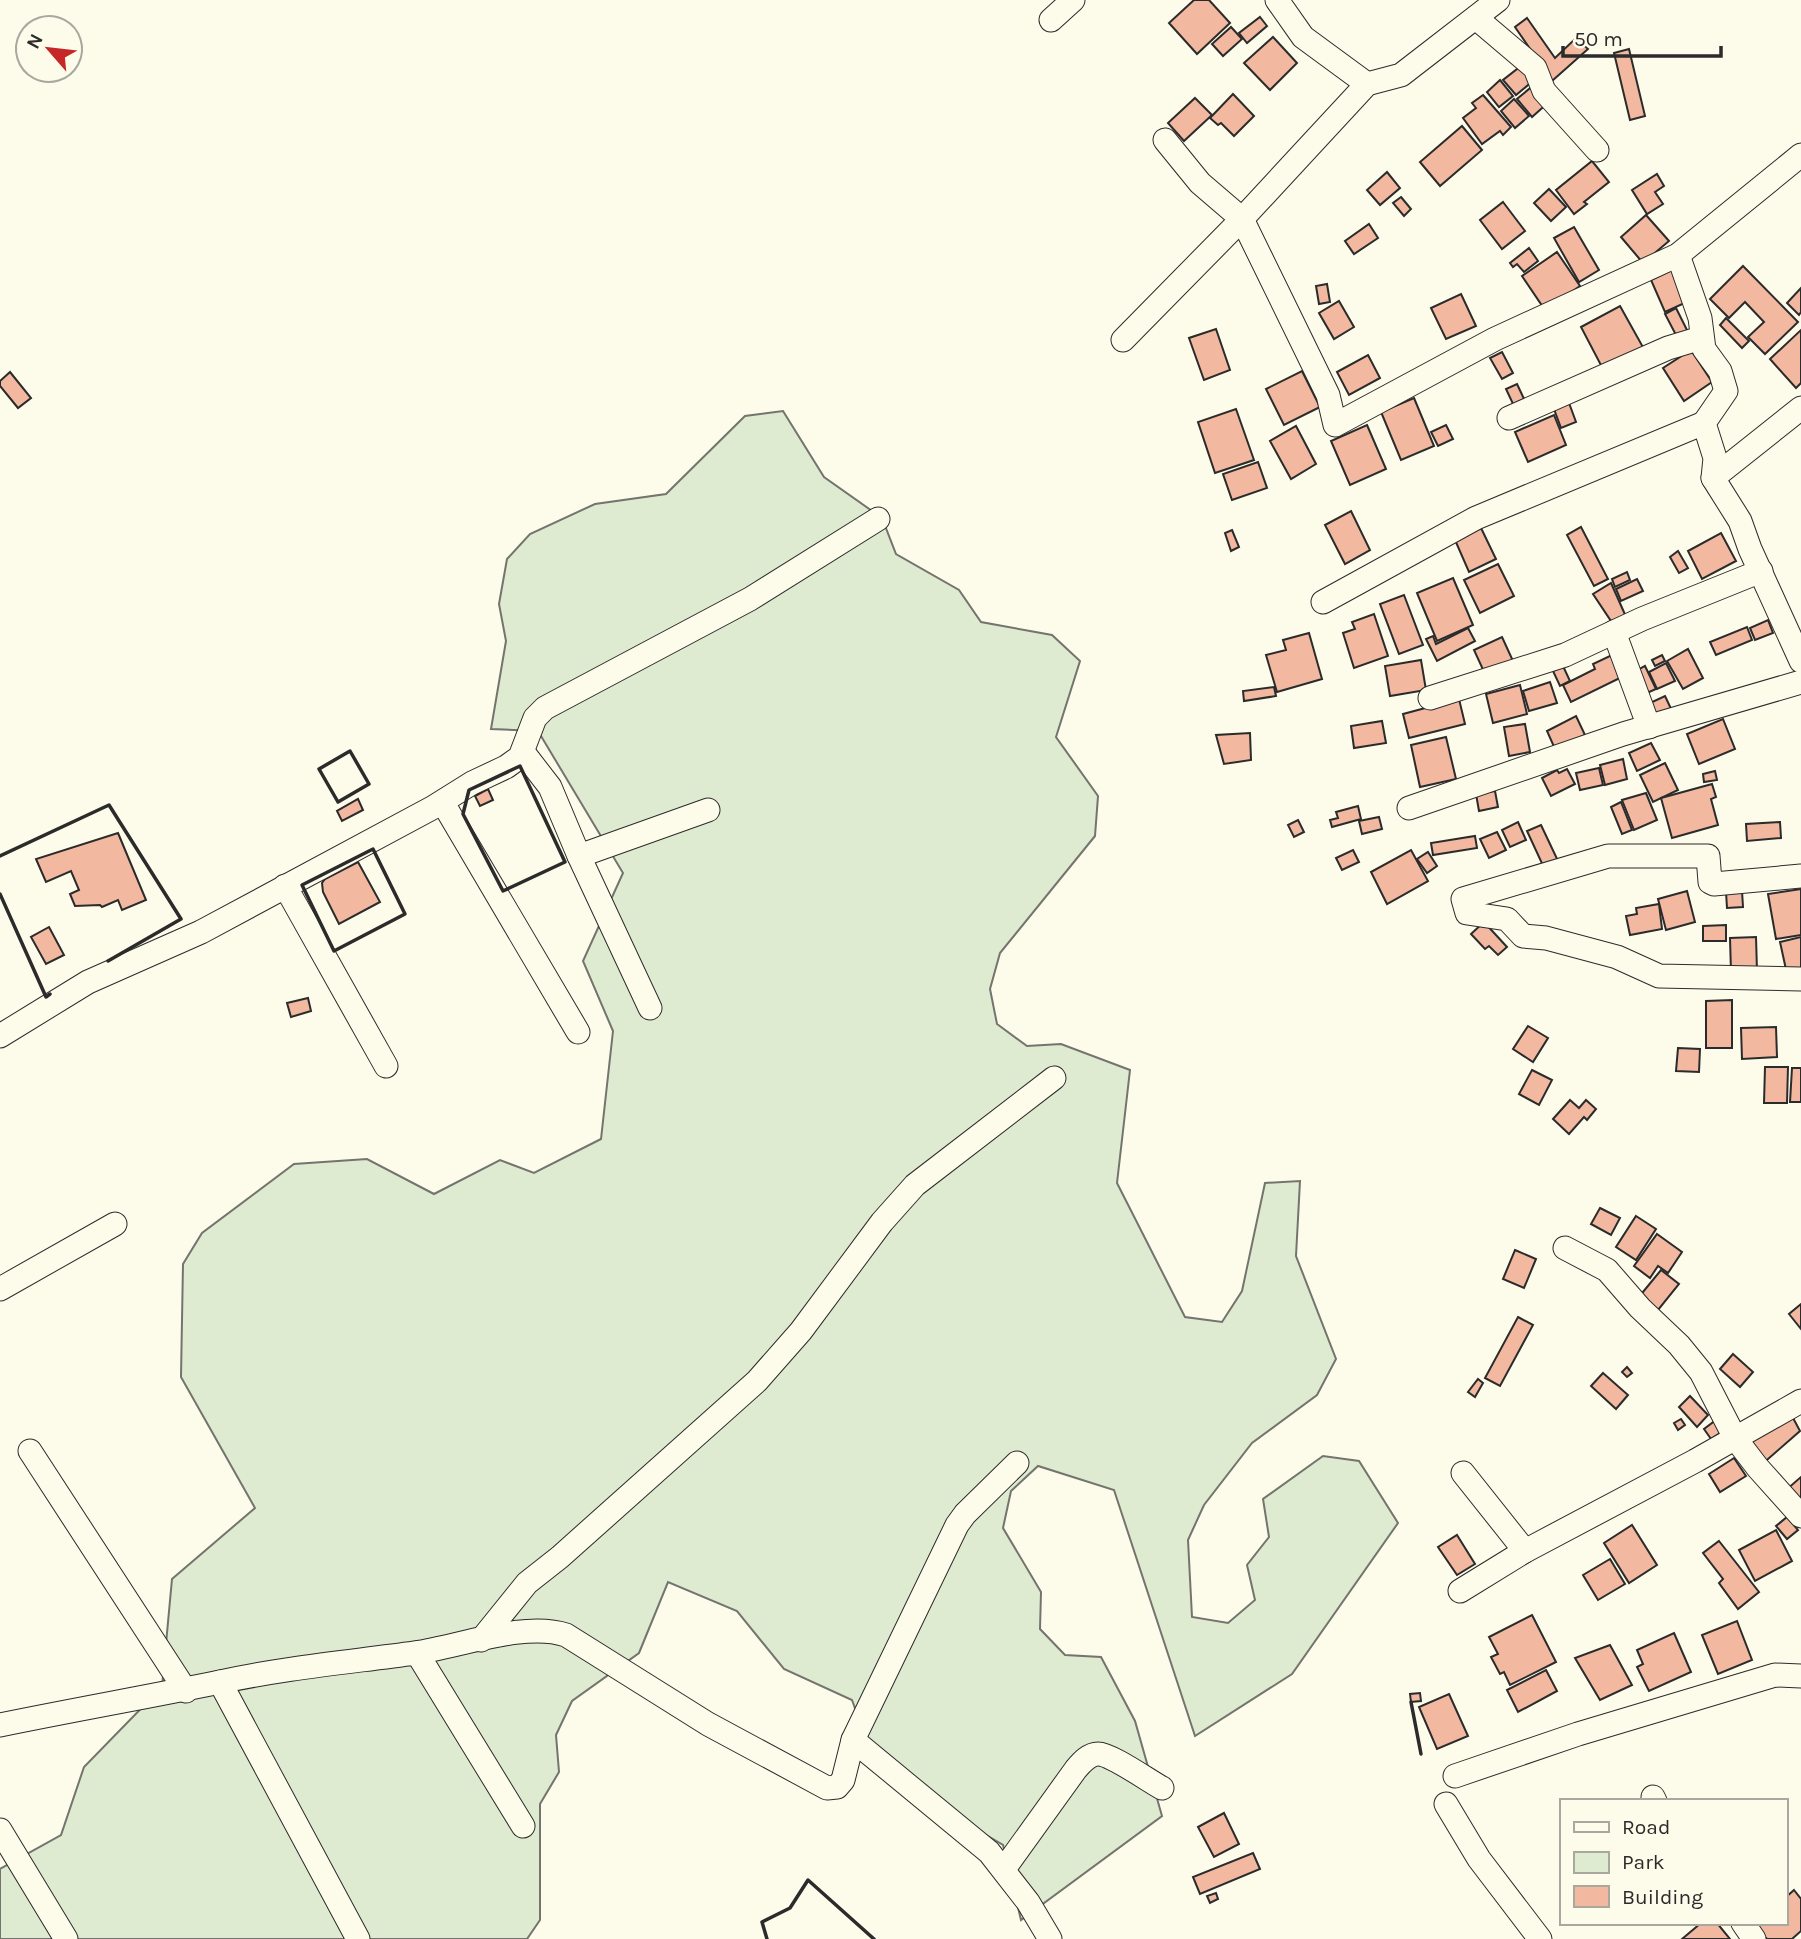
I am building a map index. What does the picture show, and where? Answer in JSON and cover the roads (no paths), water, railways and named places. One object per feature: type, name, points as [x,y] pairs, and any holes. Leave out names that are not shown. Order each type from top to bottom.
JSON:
[{"type":"street","points":[[1051,20],[1073,0]]},
{"type":"street","points":[[1277,0],[1303,37],[1367,84]]},
{"type":"street","points":[[1123,340],[1242,219],[1367,84],[1401,75],[1498,0]]},
{"type":"street","points":[[1476,19],[1535,68],[1544,90],[1597,150]]},
{"type":"street","points":[[1166,140],[1200,183],[1242,219],[1328,395],[1335,425],[1495,339],[1678,256],[1801,155]]},
{"type":"street","points":[[1323,602],[1476,518],[1704,423],[1726,391],[1720,371],[1704,349],[1700,317],[1678,256]]},
{"type":"street","points":[[1509,418],[1668,348],[1701,338]]},
{"type":"street","points":[[1713,478],[1801,408]]},
{"type":"street","points":[[1704,423],[1715,458],[1713,478],[1740,521],[1761,571],[1798,645]]},
{"type":"street","points":[[0,1036],[88,982],[201,932],[515,762],[523,752],[535,718],[545,708],[750,599],[878,519]]},
{"type":"street","points":[[1430,698],[1565,655],[1761,571]]},
{"type":"street","points":[[1614,632],[1649,727]]},
{"type":"street","points":[[1409,808],[1649,727],[1801,682]]},
{"type":"street","points":[[523,752],[550,787],[650,1008]]},
{"type":"street","points":[[443,803],[578,1032]]},
{"type":"street","points":[[579,856],[708,810]]},
{"type":"street","points":[[1801,876],[1714,884],[1710,882],[1708,856],[1608,856],[1463,899],[1467,913],[1507,919],[1523,936],[1546,938],[1617,957],[1654,975],[1801,979]]},
{"type":"street","points":[[285,886],[386,1066]]},
{"type":"street","points":[[481,1640],[527,1583],[560,1557],[757,1381],[801,1331],[882,1222],[915,1185],[1054,1078]]},
{"type":"street","points":[[0,1289],[115,1223]]},
{"type":"street","points":[[1565,1248],[1607,1270],[1640,1308],[1679,1345],[1701,1373],[1735,1438],[1801,1516]]},
{"type":"street","points":[[1460,1591],[1525,1551],[1801,1401]]},
{"type":"street","points":[[30,1451],[186,1691]]},
{"type":"street","points":[[0,1725],[186,1691],[220,1682],[417,1653],[529,1630],[552,1630],[566,1634],[708,1724],[828,1788],[837,1787],[843,1780],[853,1740],[957,1525],[1017,1463]]},
{"type":"street","points":[[1463,1474],[1525,1551]]},
{"type":"street","points":[[417,1653],[523,1826]]},
{"type":"street","points":[[1455,1776],[1578,1734],[1775,1675],[1801,1676]]},
{"type":"street","points":[[220,1682],[358,1939]]},
{"type":"street","points":[[853,1740],[989,1852],[1028,1902],[1050,1939]]},
{"type":"street","points":[[1004,1869],[1076,1769],[1088,1757],[1097,1754],[1108,1757],[1161,1788]]},
{"type":"street","points":[[1446,1804],[1479,1859],[1540,1939]]},
{"type":"street","points":[[0,1830],[66,1939]]}]
